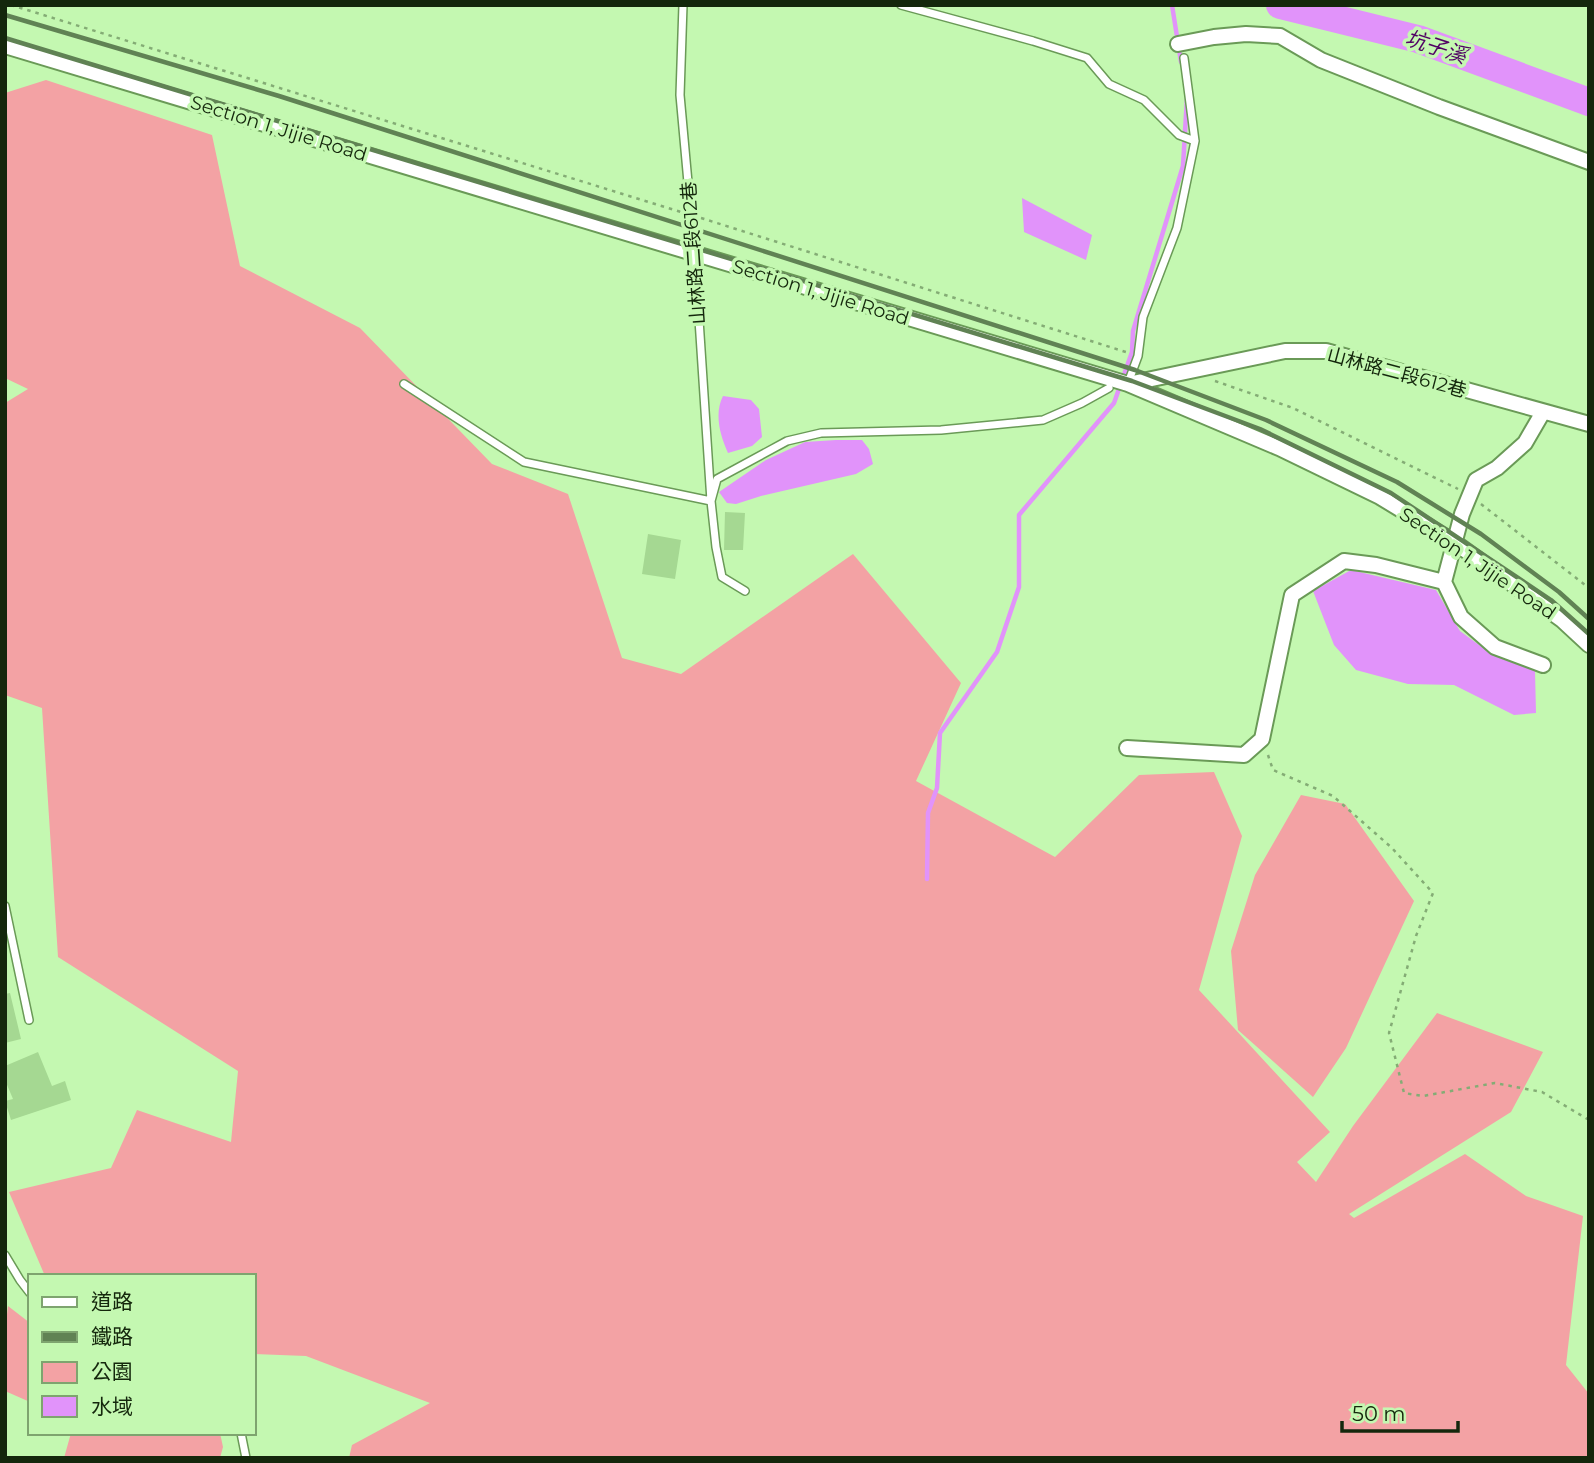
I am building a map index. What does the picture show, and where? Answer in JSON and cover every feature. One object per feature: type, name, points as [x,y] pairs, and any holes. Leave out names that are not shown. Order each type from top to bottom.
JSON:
[{"type":"street","points":[[1181,51],[1214,37],[1246,34],[1280,36],[1321,60],[1589,162]]},
{"type":"street","name":"Section 1, Jijie Road","points":[[5,46],[1110,383],[1127,384],[1301,459],[1380,497],[1454,542],[1562,620],[1589,645]]},
{"type":"street","name":"山林路二段612巷","points":[[1127,384],[1285,351],[1325,351],[1589,424]]},
{"type":"street","points":[[1543,412],[1525,443],[1497,468],[1476,480],[1462,514],[1444,582],[1461,617],[1495,647],[1543,665]]},
{"type":"street","points":[[1127,748],[1244,755],[1262,739],[1292,595],[1344,561],[1376,565],[1444,582]]},
{"type":"lane","name":"山林路二段612巷","points":[[683,5],[680,95],[711,501],[722,577],[746,591]]},
{"type":"lane","points":[[901,5],[1087,58],[1109,84],[1144,100],[1179,135],[1195,141]]},
{"type":"lane","points":[[1127,384],[1138,356],[1143,317],[1177,228],[1195,141],[1181,51]]},
{"type":"lane","points":[[404,384],[524,462],[711,501],[717,479],[787,441],[821,433],[941,430],[1043,420],[1082,403],[1110,383]]},
{"type":"lane","points":[[5,906],[29,1020]]},
{"type":"lane","points":[[5,1255],[28,1290]]},
{"type":"lane","points":[[241,1435],[246,1458]]},
{"type":"path","name":"Section 1, Jijie Road","points":[[11,5],[1121,350]]},
{"type":"path","points":[[1214,381],[1293,408],[1470,495],[1589,588]]},
{"type":"path","points":[[1262,739],[1273,770],[1333,796],[1392,848],[1433,893],[1416,936],[1389,1033],[1404,1093],[1423,1096],[1495,1083],[1542,1092],[1589,1120]]},
{"type":"green space","points":[[46,80],[212,135],[240,266],[360,328],[492,464],[568,494],[622,658],[681,674],[853,554],[961,683],[916,781],[1055,857],[1139,775],[1214,772],[1242,836],[1199,990],[1330,1132],[1297,1162],[1316,1182],[1353,1126],[1437,1013],[1543,1052],[1511,1112],[1349,1214],[1354,1218],[1465,1154],[1526,1196],[1583,1216],[1566,1365],[1589,1394],[1589,1458],[349,1458],[352,1445],[430,1403],[306,1356],[256,1354],[256,1274],[44,1274],[9,1192],[111,1168],[137,1110],[231,1142],[238,1071],[58,957],[42,708],[5,695],[5,403],[28,389],[5,378],[5,93]]},
{"type":"green space","points":[[1301,795],[1345,804],[1414,901],[1346,1048],[1313,1097],[1238,1030],[1231,951],[1255,875]]},
{"type":"green space","points":[[8,1306],[28,1321],[28,1401],[5,1391],[5,1331]]},
{"type":"green space","points":[[70,1435],[220,1435],[223,1447],[220,1458],[64,1458]]},
{"type":"water","points":[[1022,198],[1092,235],[1086,260],[1024,232]]},
{"type":"water","points":[[723,396],[751,400],[759,409],[762,437],[752,446],[728,453],[719,424]]},
{"type":"water","points":[[862,440],[869,449],[873,464],[856,474],[736,504],[727,503],[719,492],[766,460],[805,442]]},
{"type":"water","points":[[1351,570],[1436,590],[1460,631],[1490,653],[1535,671],[1536,713],[1514,715],[1454,685],[1408,684],[1356,670],[1334,645],[1313,591]]},
{"type":"building","points":[[725,512],[745,513],[743,550],[724,550]]},
{"type":"building","points":[[648,534],[681,540],[675,579],[642,574]]},
{"type":"building","points":[[10,993],[21,1039],[5,1043],[5,994]]},
{"type":"building","points":[[38,1052],[52,1086],[65,1081],[71,1100],[11,1120],[5,1101],[13,1099],[5,1080],[5,1066]]},
{"type":"waterway","points":[[1172,5],[1181,62]]},
{"type":"waterway","name":"坑子溪","points":[[1280,5],[1418,39],[1589,102]]},
{"type":"waterway","points":[[927,879],[928,813],[937,788],[940,733],[997,652],[1019,587],[1019,515],[1114,403],[1132,352],[1133,331],[1183,166],[1187,98]]},
{"type":"railway","points":[[5,15],[279,96],[1135,370],[1266,420],[1397,482],[1481,534],[1559,592],[1589,619]]},
{"type":"railway","points":[[5,38],[1132,381],[1260,429],[1391,493],[1551,600],[1589,634]]}]
